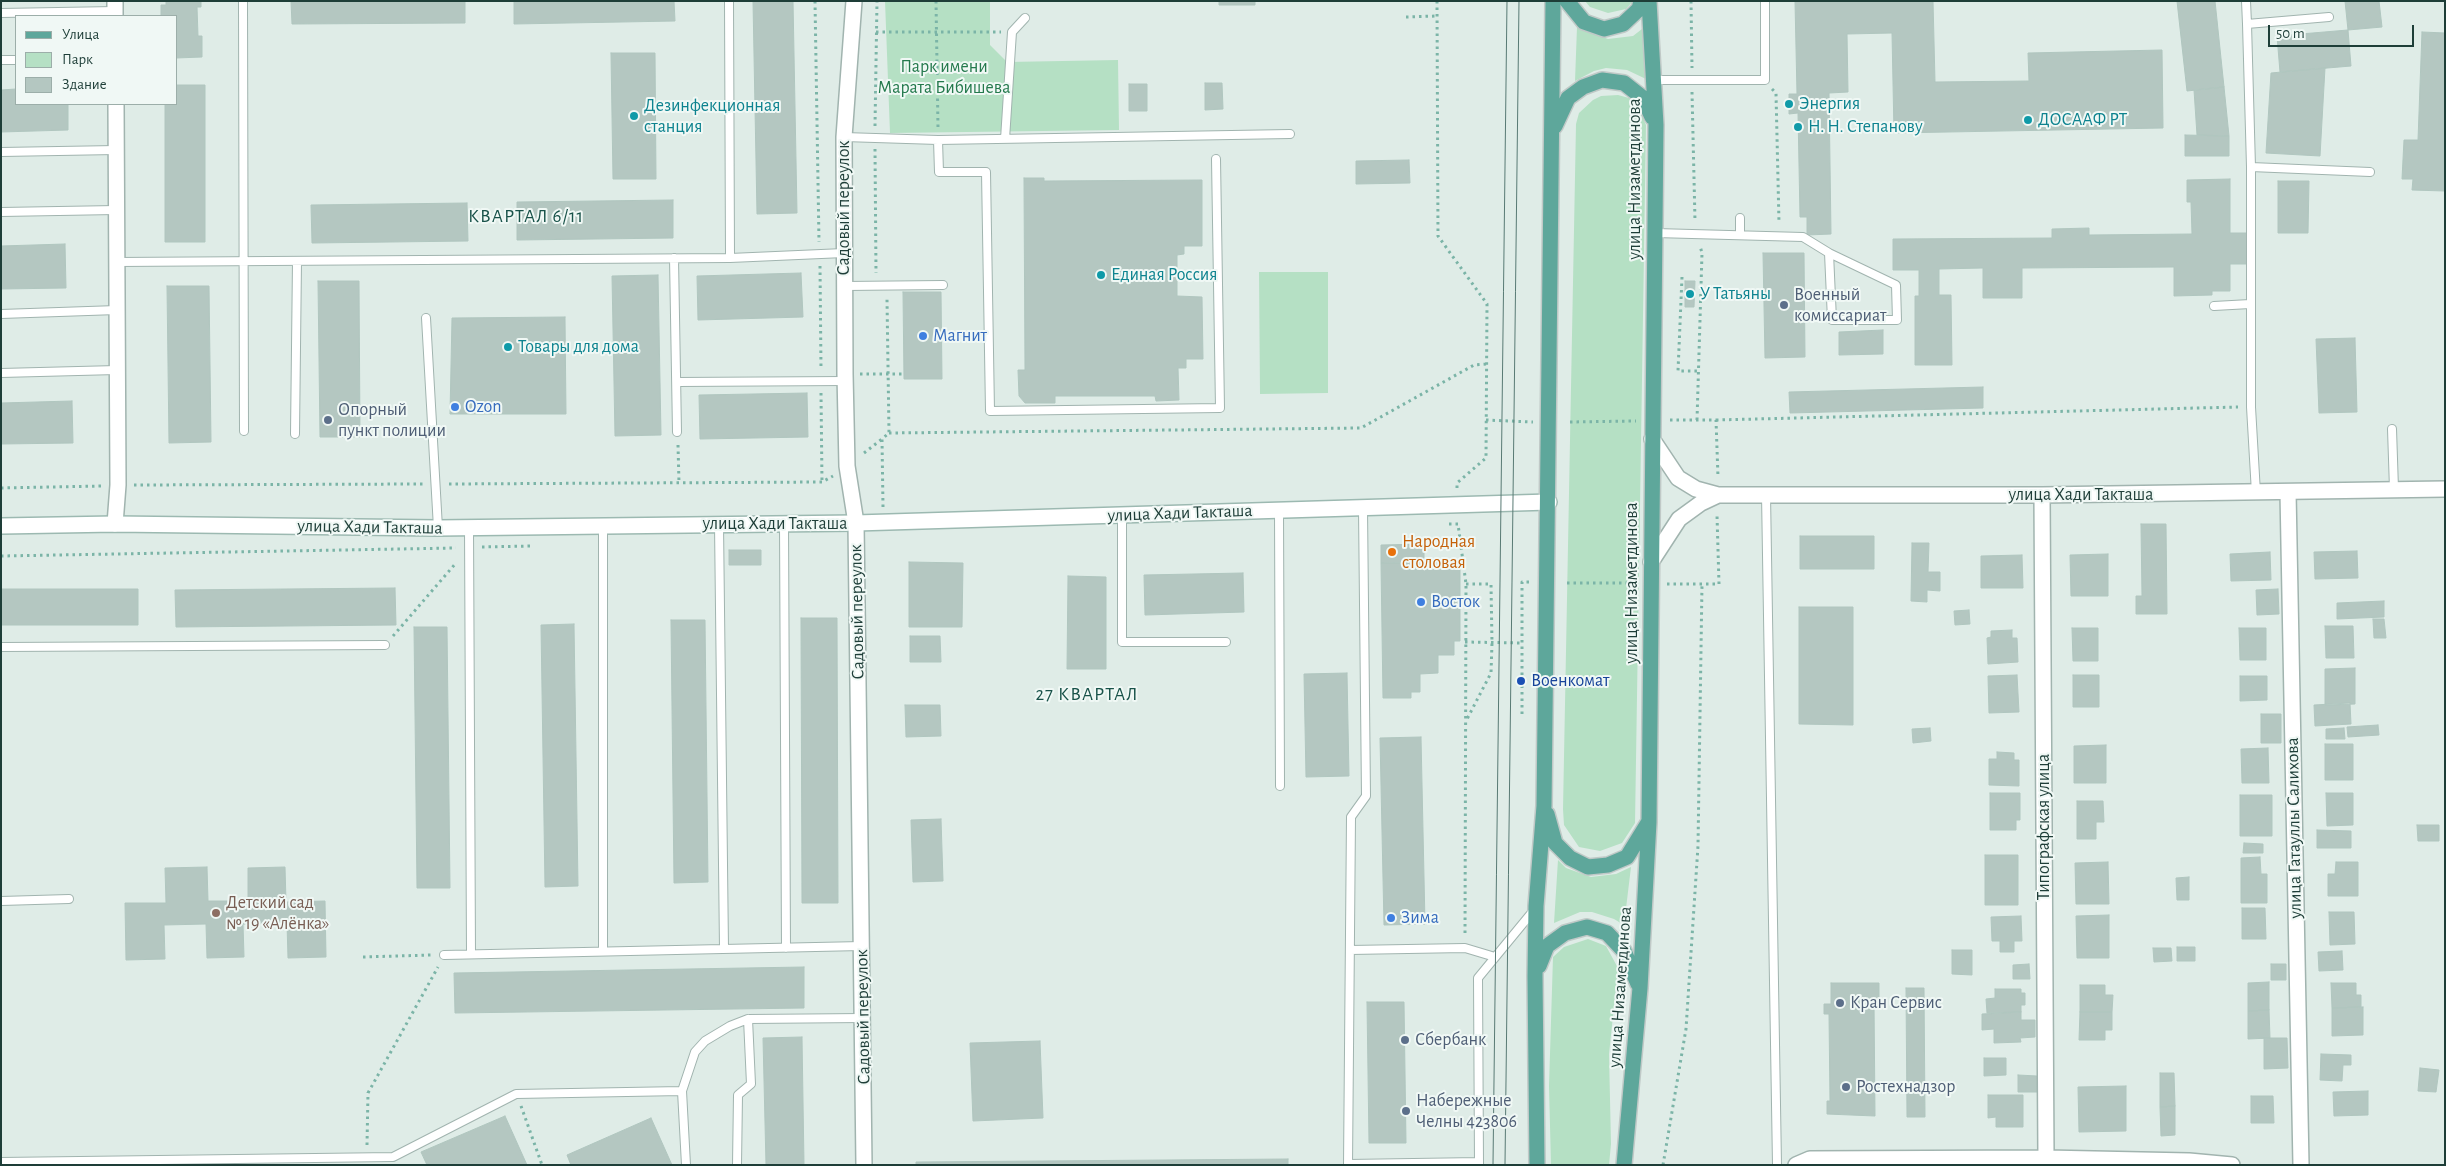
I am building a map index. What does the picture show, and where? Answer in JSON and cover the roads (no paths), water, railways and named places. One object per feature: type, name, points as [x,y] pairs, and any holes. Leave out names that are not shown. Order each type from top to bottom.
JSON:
[{"type":"main road","points":[[1537,1165],[1535,976],[1536,906],[1544,806],[1549,502],[1553,1]]},
{"type":"main road","points":[[1567,1],[1584,22],[1604,29],[1623,24],[1639,9],[1641,1]]},
{"type":"main road","name":"улица Низаметдинова","points":[[1624,1165],[1640,988],[1649,822],[1656,125],[1649,1]]},
{"type":"main road","points":[[1552,131],[1568,98],[1583,87],[1602,80],[1624,83],[1643,98],[1656,125]]},
{"type":"main road","points":[[1544,806],[1555,843],[1570,858],[1588,867],[1608,865],[1627,857],[1649,822]]},
{"type":"main road","points":[[1535,976],[1546,946],[1565,933],[1587,926],[1607,933],[1624,951],[1640,988]]},
{"type":"street","name":"Садовый переулок","points":[[854,1],[844,137],[844,253],[847,466],[856,523],[864,1018],[864,1165]]},
{"type":"street","points":[[115,524],[118,485],[116,105]]},
{"type":"street","points":[[1652,439],[1678,478],[1696,489],[1718,488]]},
{"type":"street","points":[[1651,562],[1679,519],[1718,488]]},
{"type":"street","name":"улица Хади Такташа","points":[[1718,488],[1766,494],[2042,496],[2256,494],[2445,489]]},
{"type":"street","name":"улица Гатауллы Салихова","points":[[2288,492],[2301,1165]]},
{"type":"street","name":"Типографская улица","points":[[2042,496],[2046,1158]]},
{"type":"street","name":"улица Хади Такташа","points":[[1,526],[115,524],[438,528],[856,523],[1549,502]]},
{"type":"street","points":[[1796,1165],[1810,1159],[2046,1158],[2189,1161],[2232,1165]]},
{"type":"lane","points":[[243,1],[244,431]]},
{"type":"lane","points":[[729,1],[730,258]]},
{"type":"lane","points":[[1652,80],[1765,80],[1765,1]]},
{"type":"lane","points":[[2246,1],[2251,167],[2251,407],[2256,494]]},
{"type":"lane","points":[[1,13],[115,9]]},
{"type":"lane","points":[[2247,24],[2329,17]]},
{"type":"lane","points":[[1005,139],[1012,32],[1025,18]]},
{"type":"lane","points":[[1,60],[15,60]]},
{"type":"lane","points":[[844,137],[938,140],[1290,134]]},
{"type":"lane","points":[[938,140],[939,172],[986,172],[990,411],[1220,408],[1216,158]]},
{"type":"lane","points":[[1,152],[116,150]]},
{"type":"lane","points":[[2251,167],[2370,172]]},
{"type":"lane","points":[[1,212],[116,210]]},
{"type":"lane","points":[[1740,218],[1740,235]]},
{"type":"lane","points":[[1655,233],[1803,237],[1829,253],[1896,285],[1897,320],[1832,320],[1829,253]]},
{"type":"lane","points":[[117,262],[730,258],[844,253]]},
{"type":"lane","points":[[674,258],[678,432]]},
{"type":"lane","points":[[295,434],[297,261]]},
{"type":"lane","points":[[845,286],[943,285]]},
{"type":"lane","points":[[2214,306],[2250,304]]},
{"type":"lane","points":[[1,314],[117,310]]},
{"type":"lane","points":[[426,318],[438,528]]},
{"type":"lane","points":[[1,373],[117,370]]},
{"type":"lane","points":[[676,382],[846,378]]},
{"type":"lane","points":[[2392,429],[2394,489]]},
{"type":"lane","points":[[1766,494],[1777,1165]]},
{"type":"lane","points":[[1362,508],[1366,796],[1351,816],[1348,1164],[1479,1163],[1478,978],[1536,906]]},
{"type":"lane","points":[[1280,511],[1280,786]]},
{"type":"lane","points":[[1122,515],[1122,642],[1226,642]]},
{"type":"lane","points":[[719,524],[724,949]]},
{"type":"lane","points":[[784,524],[786,948]]},
{"type":"lane","points":[[602,525],[603,951]]},
{"type":"lane","points":[[469,527],[471,954]]},
{"type":"lane","points":[[1,647],[386,645]]},
{"type":"lane","points":[[1,901],[69,899]]},
{"type":"lane","points":[[444,954],[862,946]]},
{"type":"lane","points":[[1350,950],[1465,948],[1495,957]]},
{"type":"lane","points":[[686,1165],[682,1091],[695,1052],[705,1041],[730,1026],[748,1019],[864,1018]]},
{"type":"lane","points":[[738,1165],[738,1095],[751,1084],[748,1019]]},
{"type":"lane","points":[[1,1162],[292,1162],[367,1158],[394,1161],[516,1094],[682,1091]]},
{"type":"tram line","points":[[1493,1165],[1507,1]]},
{"type":"tram line","points":[[1505,1165],[1519,1]]},
{"type":"place","name":"Энергия","points":[[1789,104]]},
{"type":"place","name":"Дезинфекционная станция","points":[[634,116]]},
{"type":"place","name":"ДОСААФ РТ","points":[[2028,120]]},
{"type":"place","name":"Н. Н. Степанову","points":[[1798,127]]},
{"type":"place","name":"Единая Россия","points":[[1101,275]]},
{"type":"place","name":"У Татьяны","points":[[1690,294]]},
{"type":"place","name":"Военный комиссариат","points":[[1784,305]]},
{"type":"place","name":"Магнит","points":[[923,336]]},
{"type":"place","name":"Товары для дома","points":[[508,347]]},
{"type":"place","name":"Ozon","points":[[455,407]]},
{"type":"place","name":"Опорный пункт полиции","points":[[328,420]]},
{"type":"place","name":"Народная столовая","points":[[1392,552]]},
{"type":"place","name":"Восток","points":[[1421,602]]},
{"type":"place","name":"Военкомат","points":[[1521,681]]},
{"type":"place","name":"Детский сад № 19 «Алёнка»","points":[[216,913]]},
{"type":"place","name":"Зима","points":[[1391,918]]},
{"type":"place","name":"Кран Сервис","points":[[1840,1003]]},
{"type":"place","name":"Сбербанк","points":[[1405,1040]]},
{"type":"place","name":"Ростехнадзор","points":[[1846,1087]]},
{"type":"place","name":"Набережные Челны 423806","points":[[1406,1111]]},
{"type":"district","name":"КВАРТАЛ 6/11","points":[[526,216]]},
{"type":"district","name":"27 КВАРТАЛ","points":[[1087,694]]},
{"type":"park label","name":"Парк имени Марата Бибишева","points":[[944,77]]}]
